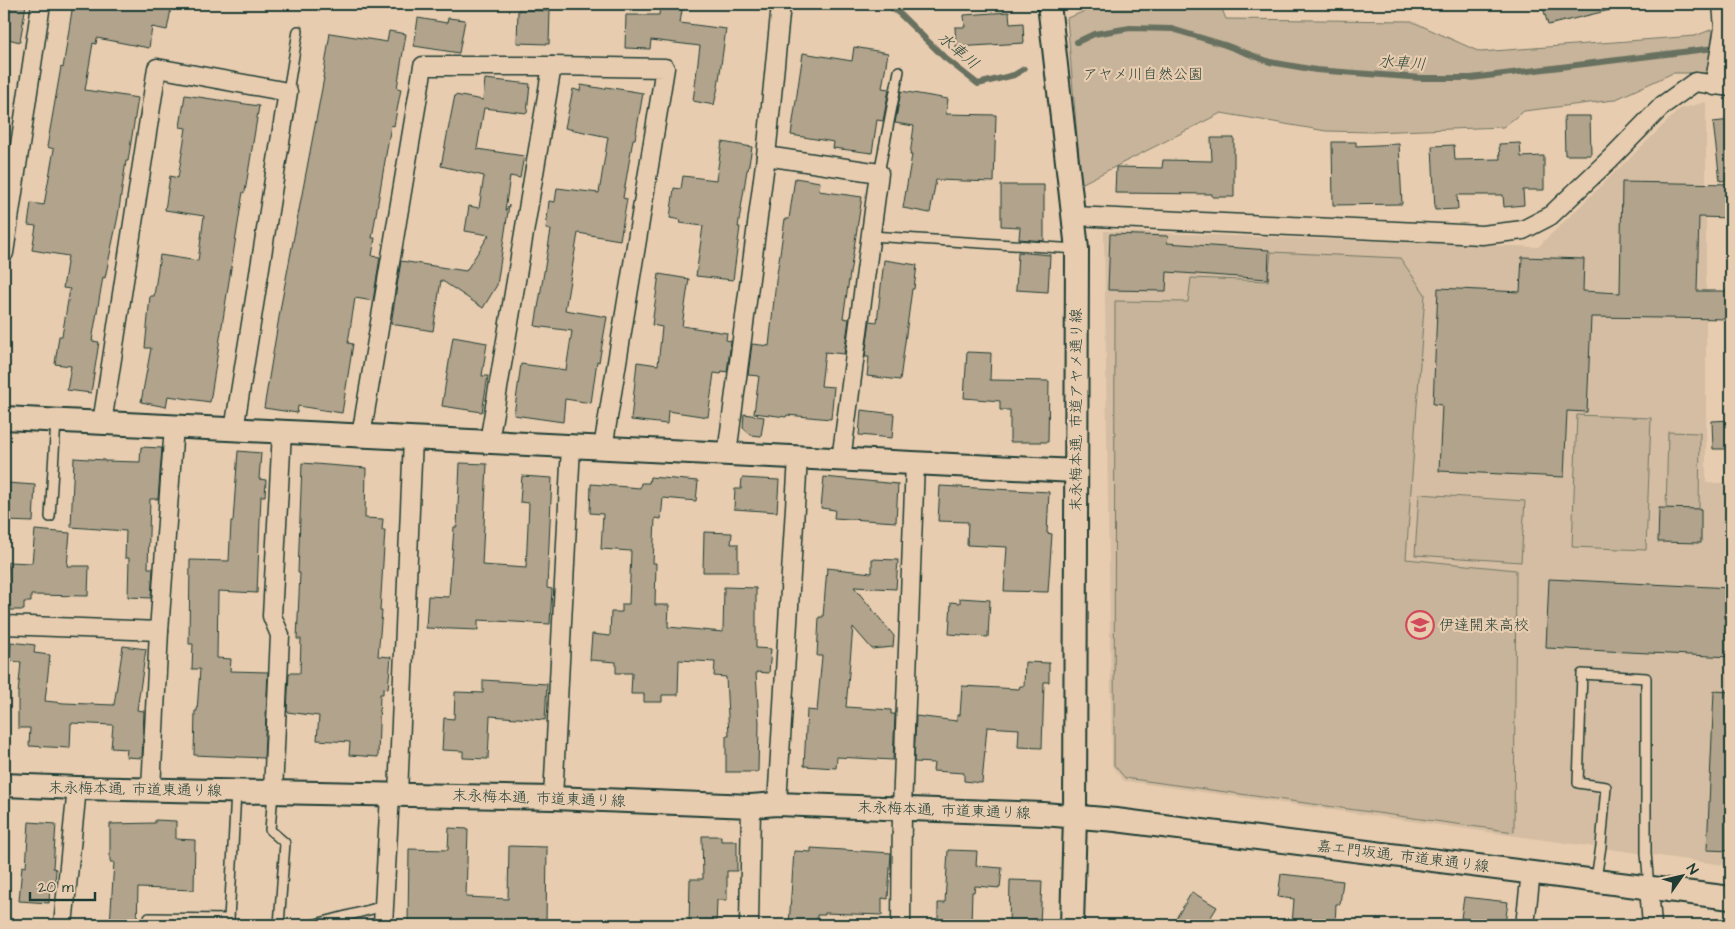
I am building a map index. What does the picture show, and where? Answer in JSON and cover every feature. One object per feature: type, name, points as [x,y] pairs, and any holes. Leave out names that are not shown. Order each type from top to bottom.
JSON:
[{"type":"street","points":[[4,253],[41,4]]},
{"type":"street","points":[[727,454],[766,156],[781,4]]},
{"type":"street","name":"末永梅本通, 市道アヤメ通り線","points":[[1050,4],[1077,249],[1075,817],[1072,925]]},
{"type":"street","points":[[1714,86],[1724,28],[1722,4]]},
{"type":"street","points":[[361,436],[422,66],[665,68],[603,448]]},
{"type":"street","points":[[489,442],[552,66]]},
{"type":"street","points":[[102,423],[157,68],[288,92],[234,430]]},
{"type":"street","points":[[1074,216],[1482,234],[1523,230],[1550,216],[1663,105],[1695,82],[1731,87]]},
{"type":"street","points":[[766,156],[879,173],[841,460]]},
{"type":"street","points":[[4,418],[1075,471]]},
{"type":"street","points":[[150,789],[174,426]]},
{"type":"street","points":[[273,792],[280,636],[272,616],[282,432]]},
{"type":"street","points":[[382,925],[394,794],[413,438]]},
{"type":"street","points":[[553,798],[571,446]]},
{"type":"street","points":[[777,804],[798,458]]},
{"type":"street","points":[[901,925],[902,809],[915,464]]},
{"type":"street","points":[[4,625],[159,631]]},
{"type":"street","name":"末永梅本通, 市道東通り線","points":[[4,785],[553,798],[751,806],[777,804],[1043,814],[1075,817]]},
{"type":"street","points":[[63,925],[77,788]]},
{"type":"street","points":[[749,925],[751,806]]},
{"type":"street","name":"嘉エ門坂通, 市道東通り線","points":[[1075,817],[1116,820],[1731,898]]},
{"type":"street","points":[[1525,925],[1531,872]]},
{"type":"street","points":[[1649,887],[1652,925]]},
{"type":"lane","points":[[288,92],[298,31]]},
{"type":"lane","points":[[879,173],[899,72]]},
{"type":"lane","points":[[871,236],[1077,249]]},
{"type":"lane","points":[[50,517],[56,421]]},
{"type":"lane","points":[[1596,880],[1606,787],[1578,783],[1582,674],[1646,678],[1646,853],[1649,887]]},
{"type":"lane","points":[[149,918],[229,920],[236,791]]},
{"type":"lane","points":[[273,792],[270,830],[285,843],[279,925],[283,925]]},
{"type":"lane","points":[[312,925],[384,906]]},
{"type":"shaded area","name":"伊達開来高校","points":[[1706,102],[1706,483],[1731,483],[1731,866],[1124,781],[1112,766],[1104,231],[1538,247],[1680,109]]},
{"type":"green space","name":"アヤメ川自然公園","points":[[1104,4],[1220,4],[1226,19],[1411,21],[1480,52],[1695,36],[1731,22],[1731,73],[1673,73],[1614,100],[1524,111],[1503,127],[1372,132],[1326,131],[1221,113],[1081,184],[1067,18]]},
{"type":"green space","points":[[1271,252],[1400,258],[1425,294],[1406,559],[1516,570],[1514,832],[1125,778],[1114,765],[1115,301],[1188,302],[1191,278],[1268,281]]},
{"type":"green space","points":[[1577,415],[1651,418],[1646,550],[1572,547]]},
{"type":"green space","points":[[1668,432],[1700,433],[1699,509],[1666,509]]},
{"type":"green space","points":[[1419,494],[1525,501],[1521,562],[1415,555]]},
{"type":"building","points":[[4,4],[26,4],[20,42],[4,38]]},
{"type":"building","points":[[73,4],[172,4],[167,30],[152,27],[149,48],[97,38],[96,44],[93,43],[85,90],[138,98],[118,216],[105,278],[103,277],[92,341],[99,342],[91,393],[67,390],[71,366],[55,364],[59,336],[62,336],[70,289],[63,288],[68,256],[32,250],[36,226],[28,225],[31,203],[44,205],[54,149],[47,147],[61,67],[63,68]]},
{"type":"building","points":[[660,4],[683,4],[680,23],[726,29],[714,105],[693,101],[700,46],[651,40],[650,49],[625,48],[626,15],[659,15]]},
{"type":"building","points":[[1542,4],[1609,4],[1610,10],[1548,25]]},
{"type":"building","points":[[518,10],[550,11],[549,44],[517,43]]},
{"type":"building","points":[[1009,12],[1010,24],[1023,23],[1024,43],[956,47],[955,27],[965,27],[964,15]]},
{"type":"building","points":[[418,18],[447,23],[448,18],[465,20],[459,53],[414,46]]},
{"type":"building","points":[[389,31],[406,34],[397,88],[401,89],[394,126],[391,125],[372,238],[375,238],[372,256],[380,257],[373,301],[355,298],[348,343],[353,344],[342,413],[298,406],[297,413],[264,408],[281,305],[324,78],[330,33],[387,42]]},
{"type":"building","points":[[854,47],[888,53],[882,88],[889,89],[883,121],[877,120],[872,153],[833,148],[834,142],[791,135],[803,53],[852,61]]},
{"type":"building","points":[[485,79],[530,84],[527,113],[484,108],[477,149],[524,156],[520,178],[510,176],[505,211],[509,205],[497,285],[483,308],[441,280],[433,331],[391,324],[401,261],[466,271],[489,235],[465,231],[469,206],[479,208],[484,176],[441,166],[455,95],[483,100]]},
{"type":"building","points":[[581,85],[643,93],[623,198],[627,199],[620,240],[578,233],[565,310],[607,317],[599,362],[597,361],[591,403],[565,399],[563,422],[514,415],[521,364],[566,370],[572,331],[535,326],[551,230],[546,229],[549,201],[555,202],[557,188],[599,193],[608,137],[565,128],[573,89],[580,91]]},
{"type":"building","points":[[901,91],[948,99],[946,114],[996,115],[994,182],[936,180],[930,213],[903,208],[912,155],[910,155],[914,126],[895,123]]},
{"type":"building","points":[[185,95],[259,106],[245,192],[243,192],[210,402],[168,396],[166,407],[141,402],[151,348],[145,348],[150,296],[154,296],[160,255],[198,261],[204,216],[165,210],[170,176],[178,178],[186,128],[180,127]]},
{"type":"building","points":[[1564,116],[1590,116],[1591,155],[1565,155]]},
{"type":"building","points":[[1731,120],[1731,180],[1720,181],[1713,122]]},
{"type":"building","points":[[1211,138],[1234,138],[1234,197],[1212,197],[1212,194],[1115,193],[1116,167],[1162,168],[1163,160],[1212,161]]},
{"type":"building","points":[[722,142],[752,147],[738,227],[740,227],[733,280],[696,276],[703,226],[680,223],[681,220],[670,218],[674,188],[681,189],[683,176],[716,180]]},
{"type":"building","points":[[1332,142],[1356,142],[1356,146],[1399,144],[1402,204],[1333,205]]},
{"type":"building","points":[[1520,143],[1521,157],[1544,156],[1544,190],[1523,190],[1524,205],[1504,207],[1503,195],[1457,195],[1458,209],[1435,210],[1432,146],[1454,145],[1455,160],[1500,159],[1499,144]]},
{"type":"building","points":[[795,178],[820,182],[819,191],[862,197],[843,318],[849,319],[844,354],[825,352],[821,386],[834,387],[831,419],[787,415],[786,417],[754,413],[759,376],[748,375],[752,344],[769,346],[785,219],[789,219]]},
{"type":"building","points":[[1622,182],[1731,184],[1731,218],[1699,217],[1697,291],[1731,291],[1731,319],[1591,317],[1587,412],[1567,411],[1564,477],[1439,471],[1442,405],[1433,404],[1438,288],[1520,292],[1522,257],[1584,259],[1583,291],[1620,293]]},
{"type":"building","points":[[1001,185],[1044,185],[1044,241],[1019,239],[1020,227],[1001,226]]},
{"type":"building","points":[[1110,234],[1168,236],[1167,243],[1269,250],[1268,279],[1167,272],[1166,291],[1108,290]]},
{"type":"building","points":[[1018,252],[1050,255],[1048,292],[1016,290]]},
{"type":"building","points":[[884,260],[917,265],[900,380],[867,376],[869,357],[865,357],[870,321],[877,322]]},
{"type":"building","points":[[659,274],[689,279],[682,326],[727,333],[726,340],[731,341],[727,372],[722,371],[721,374],[714,373],[708,417],[668,411],[667,424],[631,420],[637,362],[658,365],[662,327],[652,325]]},
{"type":"building","points":[[453,337],[487,343],[482,376],[488,376],[482,412],[442,406]]},
{"type":"building","points":[[967,352],[991,353],[990,380],[1049,381],[1048,442],[1010,442],[1010,410],[1000,410],[1000,401],[964,398]]},
{"type":"building","points":[[861,410],[894,414],[892,438],[859,435]]},
{"type":"building","points":[[744,414],[764,417],[761,436],[751,435],[743,428]]},
{"type":"building","points":[[1731,420],[1731,449],[1713,449],[1712,421]]},
{"type":"building","points":[[141,447],[162,448],[158,499],[150,499],[148,568],[153,568],[151,598],[128,597],[129,558],[125,558],[126,531],[71,527],[74,458],[140,462]]},
{"type":"building","points":[[238,451],[261,453],[259,479],[266,480],[265,496],[261,496],[257,593],[218,591],[217,658],[231,659],[230,671],[268,672],[264,758],[194,755],[195,711],[197,711],[200,669],[192,669],[193,644],[189,644],[190,560],[229,561]]},
{"type":"building","points":[[302,463],[366,468],[365,518],[383,519],[382,530],[385,530],[378,656],[391,657],[388,689],[383,688],[383,694],[380,694],[378,757],[349,755],[350,742],[317,740],[319,716],[287,712],[289,673],[300,673],[301,639],[297,639]]},
{"type":"building","points":[[460,463],[487,464],[482,565],[526,568],[529,503],[520,502],[522,476],[552,478],[547,588],[552,589],[550,624],[478,620],[478,630],[426,628],[428,596],[449,597],[454,527],[457,527]]},
{"type":"building","points":[[650,477],[698,481],[696,501],[663,498],[661,519],[655,518],[653,563],[656,563],[655,605],[669,605],[668,627],[723,632],[724,587],[756,588],[756,648],[771,649],[769,673],[756,672],[759,723],[758,772],[726,772],[726,736],[729,736],[726,677],[714,676],[715,662],[679,660],[678,695],[662,695],[662,702],[644,702],[644,694],[631,694],[632,673],[616,673],[616,662],[590,660],[592,634],[610,636],[611,612],[622,612],[622,604],[629,604],[631,551],[601,549],[603,514],[590,513],[591,484],[640,488],[641,483],[649,483]]},
{"type":"building","points":[[824,477],[898,484],[896,522],[834,518],[835,510],[821,508]]},
{"type":"building","points":[[742,478],[779,480],[777,512],[734,509],[735,489],[741,489]]},
{"type":"building","points":[[7,483],[35,485],[33,522],[5,521]]},
{"type":"building","points":[[940,486],[1049,492],[1047,533],[1052,534],[1048,592],[1004,591],[1007,547],[967,545],[968,522],[938,521]]},
{"type":"building","points":[[1659,508],[1701,509],[1701,543],[1658,542]]},
{"type":"building","points":[[35,530],[70,533],[67,566],[89,566],[88,596],[31,595],[31,602],[24,602],[24,610],[6,610],[8,562],[32,563]]},
{"type":"building","points":[[704,532],[732,533],[731,544],[738,544],[738,572],[703,572]]},
{"type":"building","points":[[872,559],[898,560],[896,589],[854,587],[894,636],[893,647],[872,649],[853,627],[846,707],[891,710],[891,714],[895,714],[893,760],[837,757],[836,768],[804,766],[807,710],[817,711],[822,656],[817,656],[819,617],[823,617],[827,568],[872,573]]},
{"type":"building","points":[[1549,579],[1731,588],[1731,657],[1546,648]]},
{"type":"building","points":[[960,598],[990,600],[988,637],[949,634],[951,602],[960,603]]},
{"type":"building","points":[[11,642],[35,645],[34,653],[50,655],[45,701],[64,703],[114,705],[123,646],[146,649],[137,710],[144,711],[142,758],[126,757],[127,749],[111,748],[113,725],[71,723],[70,748],[29,746],[30,728],[18,728],[18,694],[21,662],[10,661]]},
{"type":"building","points":[[1025,662],[1049,663],[1049,682],[1044,682],[1042,748],[1018,747],[1019,729],[987,727],[982,783],[964,781],[964,773],[933,771],[934,763],[914,762],[916,716],[957,721],[957,715],[960,715],[962,686],[1019,689],[1020,686],[1024,686]]},
{"type":"building","points":[[483,680],[547,684],[545,720],[490,716],[488,759],[463,758],[463,751],[442,750],[444,718],[454,719],[455,692],[483,693]]},
{"type":"building","points":[[1714,691],[1731,692],[1731,851],[1707,850]]},
{"type":"building","points":[[155,820],[176,821],[176,839],[195,840],[194,890],[138,888],[137,925],[110,925],[114,862],[110,862],[110,824],[155,823]]},
{"type":"building","points":[[29,822],[56,824],[53,868],[56,869],[55,885],[50,885],[49,903],[19,901],[22,866],[26,867]]},
{"type":"building","points":[[449,828],[468,829],[466,897],[508,899],[509,846],[547,847],[546,925],[408,925],[409,849],[448,850]]},
{"type":"building","points":[[702,836],[721,836],[721,841],[737,841],[737,871],[727,871],[727,900],[717,900],[716,925],[689,925],[690,879],[703,879]]},
{"type":"building","points":[[811,848],[891,853],[888,899],[882,898],[882,915],[825,913],[825,915],[817,915],[817,925],[789,925],[794,851],[811,852]]},
{"type":"building","points":[[948,850],[977,851],[976,866],[1002,868],[1000,888],[975,886],[974,892],[972,892],[971,925],[938,925],[938,903],[945,903]]},
{"type":"building","points":[[1281,874],[1343,881],[1340,904],[1336,904],[1335,925],[1292,925],[1294,899],[1278,897]]},
{"type":"building","points":[[1010,880],[1042,881],[1040,925],[1009,925]]},
{"type":"building","points":[[1192,892],[1217,907],[1206,925],[1172,925]]},
{"type":"building","points":[[1464,897],[1508,902],[1505,924],[1461,918]]},
{"type":"waterway","name":"水車川","points":[[887,4],[900,14],[945,58],[978,84],[1014,75],[1024,69]]},
{"type":"waterway","name":"水車川","points":[[1077,42],[1094,34],[1130,28],[1172,29],[1225,45],[1270,62],[1316,70],[1422,78],[1471,78],[1731,46]]},
{"type":"place","name":"伊達開来高校","points":[[1420,625]]}]
